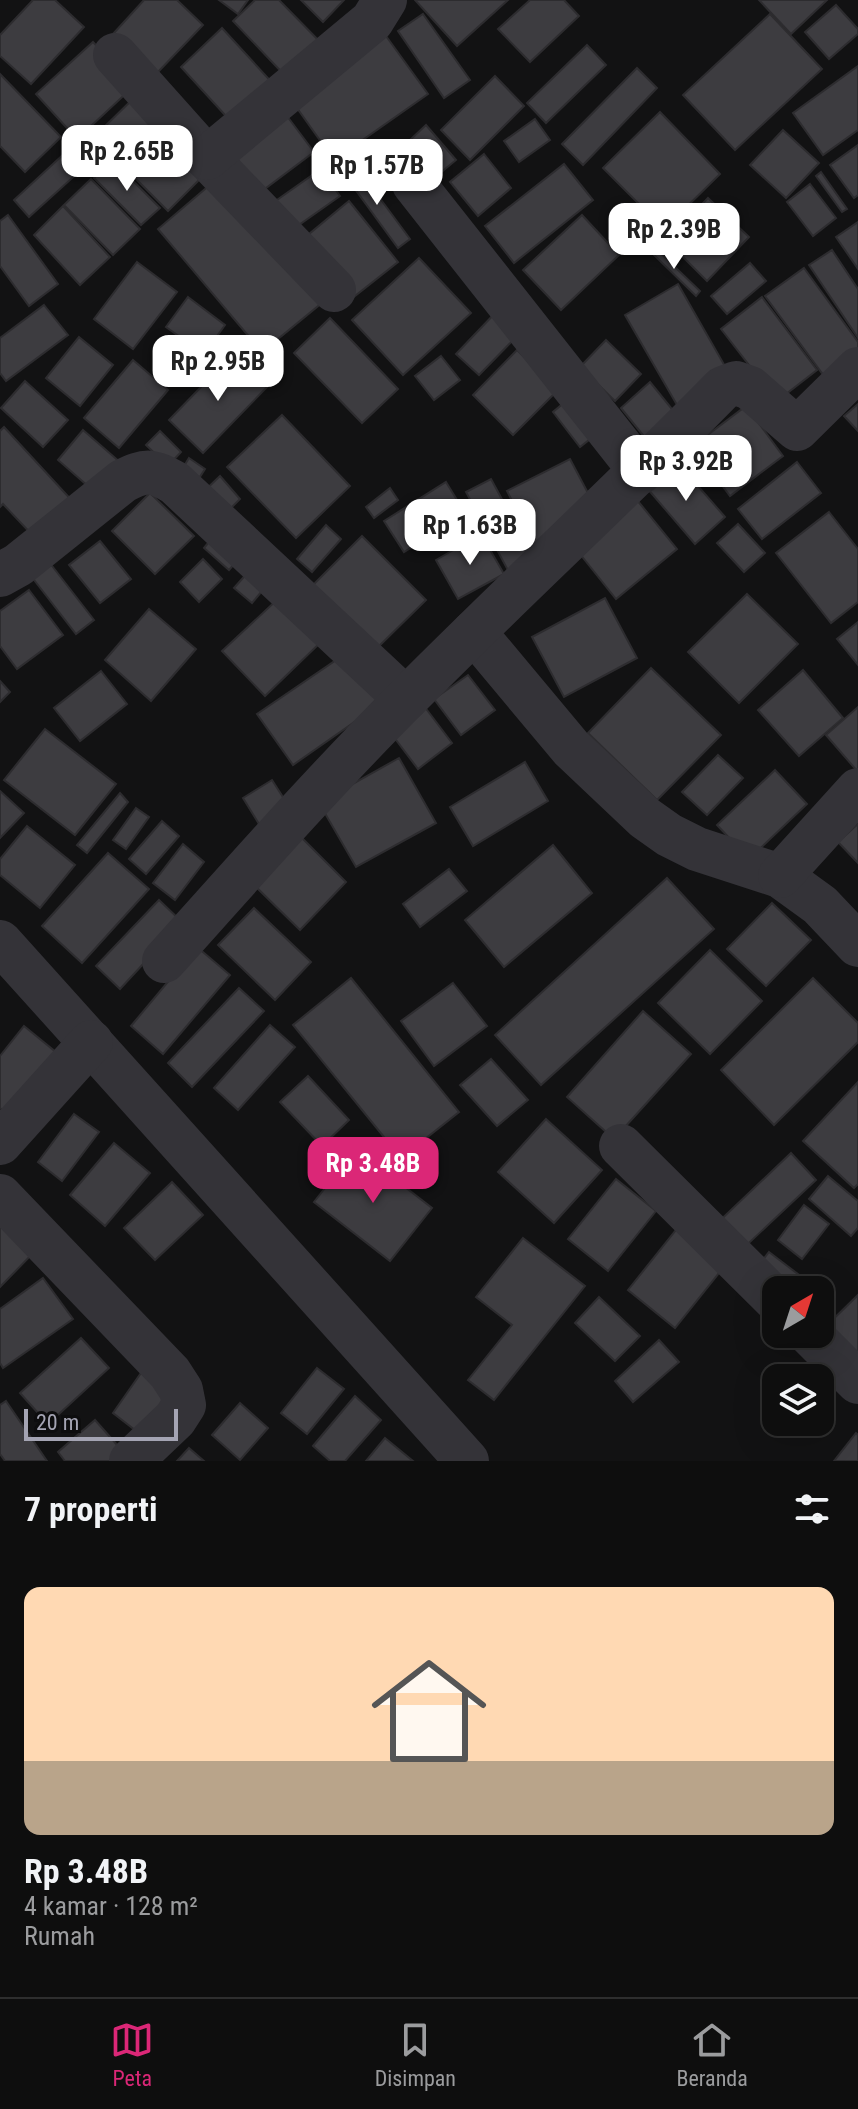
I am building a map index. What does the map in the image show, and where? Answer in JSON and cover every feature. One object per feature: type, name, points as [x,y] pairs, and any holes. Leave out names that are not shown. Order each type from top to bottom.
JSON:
[{"type":"street","points":[[207,158],[372,21],[385,0]]},
{"type":"street","points":[[115,55],[207,158],[334,290]]},
{"type":"street","points":[[414,184],[641,472]]},
{"type":"street","points":[[164,961],[278,834],[406,699],[641,472],[723,388],[736,383],[750,388],[797,429],[858,369]]},
{"type":"street","points":[[0,575],[18,565],[123,481],[140,472],[154,472],[175,483],[406,699]]},
{"type":"street","points":[[474,632],[571,748],[645,818],[697,849],[780,876],[820,905],[858,945]]},
{"type":"street","points":[[780,876],[858,790]]},
{"type":"street","points":[[0,942],[467,1461]]},
{"type":"street","points":[[0,1143],[91,1042]]},
{"type":"street","points":[[621,1146],[762,1286]]},
{"type":"street","points":[[0,1196],[170,1373],[181,1390],[184,1405],[175,1419],[131,1461]]},
{"type":"street","points":[[824,1348],[858,1382]]},
{"type":"building","points":[[33,0],[55,0],[84,27],[31,84],[0,56],[0,35]]},
{"type":"building","points":[[144,0],[177,0],[203,25],[156,74],[113,34]]},
{"type":"building","points":[[219,0],[248,0],[238,14]]},
{"type":"building","points":[[255,0],[279,0],[328,50],[293,84],[233,21]]},
{"type":"building","points":[[301,0],[344,0],[323,22]]},
{"type":"building","points":[[415,0],[508,0],[457,46]]},
{"type":"building","points":[[530,0],[564,0],[579,16],[530,62],[498,29]]},
{"type":"building","points":[[759,0],[827,0],[791,34]]},
{"type":"building","points":[[836,5],[858,29],[858,34],[829,59],[805,32]]},
{"type":"building","points":[[423,14],[470,80],[444,98],[398,31]]},
{"type":"building","points":[[770,14],[822,69],[735,150],[683,95]]},
{"type":"building","points":[[222,28],[277,88],[236,127],[181,67]]},
{"type":"building","points":[[386,36],[428,94],[334,160],[292,101]]},
{"type":"building","points":[[93,42],[134,86],[77,139],[36,94]]},
{"type":"building","points":[[587,45],[606,65],[546,123],[527,103]]},
{"type":"building","points":[[858,66],[858,130],[823,155],[793,113]]},
{"type":"building","points":[[637,68],[657,88],[583,165],[562,144]]},
{"type":"building","points":[[0,74],[61,137],[25,172],[0,146]]},
{"type":"building","points":[[495,76],[524,106],[470,160],[441,130]]},
{"type":"building","points":[[139,93],[212,167],[168,211],[94,137]]},
{"type":"building","points":[[284,112],[314,152],[258,194],[227,155]]},
{"type":"building","points":[[660,112],[720,174],[664,229],[603,168]]},
{"type":"building","points":[[535,119],[550,140],[519,162],[504,141]]},
{"type":"building","points":[[426,125],[456,160],[439,174],[410,140]]},
{"type":"building","points":[[783,130],[819,163],[786,198],[750,165]]},
{"type":"building","points":[[858,145],[858,195],[854,198],[830,165]]},
{"type":"building","points":[[65,153],[81,170],[29,217],[14,200]]},
{"type":"building","points":[[484,154],[511,188],[478,216],[450,182]]},
{"type":"building","points":[[112,160],[160,208],[141,225],[94,178]]},
{"type":"building","points":[[564,164],[593,200],[514,263],[485,226]]},
{"type":"building","points":[[356,166],[410,239],[398,248],[344,174]]},
{"type":"building","points":[[321,169],[340,196],[286,234],[267,207]]},
{"type":"building","points":[[821,172],[847,209],[842,212],[816,176]]},
{"type":"building","points":[[218,178],[323,302],[262,352],[158,229]]},
{"type":"building","points":[[91,179],[140,229],[113,255],[64,205]]},
{"type":"building","points":[[810,184],[836,218],[813,236],[787,202]]},
{"type":"building","points":[[708,198],[749,237],[707,281],[667,241]]},
{"type":"building","points":[[349,201],[398,262],[346,303],[297,244]]},
{"type":"building","points":[[63,206],[110,257],[80,285],[34,235]]},
{"type":"building","points":[[8,215],[58,284],[29,306],[0,266],[0,221]]},
{"type":"building","points":[[582,215],[619,255],[561,310],[523,270]]},
{"type":"building","points":[[858,222],[858,269],[836,237]]},
{"type":"building","points":[[652,245],[700,291],[696,296],[648,249]]},
{"type":"building","points":[[832,250],[858,289],[858,338],[809,265]]},
{"type":"building","points":[[419,258],[471,313],[403,375],[352,320]]},
{"type":"building","points":[[137,262],[177,292],[133,349],[94,319]]},
{"type":"building","points":[[750,263],[766,281],[727,314],[711,296]]},
{"type":"building","points":[[804,268],[858,342],[858,358],[827,380],[765,296]]},
{"type":"building","points":[[678,284],[730,375],[677,405],[625,315]]},
{"type":"building","points":[[188,297],[225,325],[204,354],[166,327]]},
{"type":"building","points":[[762,297],[817,370],[777,401],[721,329]]},
{"type":"building","points":[[44,305],[68,335],[6,381],[0,373],[0,338]]},
{"type":"building","points":[[499,309],[522,331],[479,375],[456,354]]},
{"type":"building","points":[[330,318],[398,389],[362,423],[294,353]]},
{"type":"building","points":[[79,337],[113,365],[80,406],[46,378]]},
{"type":"building","points":[[606,340],[641,374],[615,401],[580,367]]},
{"type":"building","points":[[517,350],[558,390],[513,435],[473,395]]},
{"type":"building","points":[[234,353],[268,386],[203,453],[169,420]]},
{"type":"building","points":[[441,356],[460,380],[434,400],[415,376]]},
{"type":"building","points":[[133,360],[168,390],[119,448],[84,418]]},
{"type":"building","points":[[25,381],[68,420],[43,447],[1,408]]},
{"type":"building","points":[[650,382],[685,425],[655,450],[621,408]]},
{"type":"building","points":[[571,397],[599,432],[580,447],[553,412]]},
{"type":"building","points":[[858,404],[858,431],[844,416]]},
{"type":"building","points":[[746,406],[783,456],[730,496],[693,446]]},
{"type":"building","points":[[282,415],[350,486],[296,538],[227,467]]},
{"type":"building","points":[[4,427],[76,505],[37,540],[3,504],[0,507],[0,431]]},
{"type":"building","points":[[83,430],[121,463],[96,493],[58,460]]},
{"type":"building","points":[[160,431],[181,452],[168,466],[146,445]]},
{"type":"building","points":[[189,458],[205,469],[196,483],[181,471]]},
{"type":"building","points":[[570,459],[598,512],[534,544],[507,491]]},
{"type":"building","points":[[677,462],[725,517],[695,544],[647,488]]},
{"type":"building","points":[[797,462],[821,493],[762,539],[738,509]]},
{"type":"building","points":[[220,476],[240,499],[219,520],[198,497]]},
{"type":"building","points":[[491,479],[535,560],[510,574],[466,492]]},
{"type":"building","points":[[446,482],[465,513],[404,552],[384,521]]},
{"type":"building","points":[[390,488],[398,500],[374,518],[366,507]]},
{"type":"building","points":[[150,493],[194,536],[155,574],[112,531]]},
{"type":"building","points":[[637,500],[677,549],[616,599],[576,549]]},
{"type":"building","points":[[829,512],[858,549],[858,602],[831,623],[776,553]]},
{"type":"building","points":[[738,524],[765,553],[744,572],[717,543]]},
{"type":"building","points":[[326,525],[341,539],[312,572],[297,559]]},
{"type":"building","points":[[217,532],[242,555],[229,570],[204,548]]},
{"type":"building","points":[[481,534],[504,574],[458,599],[436,560]]},
{"type":"building","points":[[362,536],[426,600],[374,651],[311,587]]},
{"type":"building","points":[[100,541],[131,579],[100,603],[69,565]]},
{"type":"building","points":[[203,559],[222,579],[199,602],[180,582]]},
{"type":"building","points":[[49,562],[94,620],[76,634],[31,576]]},
{"type":"building","points":[[250,570],[267,585],[252,603],[234,588]]},
{"type":"building","points":[[29,590],[63,635],[17,669],[0,646],[0,611]]},
{"type":"building","points":[[747,594],[798,644],[739,703],[688,652]]},
{"type":"building","points":[[279,598],[321,642],[265,696],[222,651]]},
{"type":"building","points":[[605,598],[637,658],[564,697],[532,637]]},
{"type":"building","points":[[149,609],[196,649],[151,701],[105,660]]},
{"type":"building","points":[[858,622],[858,665],[837,639]]},
{"type":"building","points":[[348,652],[383,702],[293,765],[257,714]]},
{"type":"building","points":[[651,668],[721,735],[657,800],[588,733]]},
{"type":"building","points":[[803,670],[843,718],[799,756],[758,710]]},
{"type":"building","points":[[101,671],[127,704],[80,741],[54,708]]},
{"type":"building","points":[[468,675],[495,710],[461,735],[434,699]]},
{"type":"building","points":[[0,681],[10,692],[0,702]]},
{"type":"building","points":[[424,706],[452,743],[418,769],[390,732]]},
{"type":"building","points":[[858,707],[858,772],[826,735]]},
{"type":"building","points":[[45,729],[116,784],[75,835],[4,780]]},
{"type":"building","points":[[718,755],[743,778],[707,815],[682,792]]},
{"type":"building","points":[[399,758],[436,823],[356,867],[319,803]]},
{"type":"building","points":[[525,762],[548,801],[473,846],[450,807]]},
{"type":"building","points":[[775,770],[807,804],[749,859],[717,825]]},
{"type":"building","points":[[272,780],[288,805],[259,824],[243,798]]},
{"type":"building","points":[[0,791],[24,813],[0,838]]},
{"type":"building","points":[[120,793],[128,802],[87,853],[77,845]]},
{"type":"building","points":[[136,808],[149,817],[126,849],[113,840]]},
{"type":"building","points":[[162,821],[179,836],[146,874],[129,859]]},
{"type":"building","points":[[858,824],[858,863],[838,842]]},
{"type":"building","points":[[27,826],[75,865],[40,908],[0,875],[0,859]]},
{"type":"building","points":[[300,836],[346,882],[300,930],[253,884]]},
{"type":"building","points":[[183,844],[204,862],[175,900],[153,883]]},
{"type":"building","points":[[553,845],[592,893],[504,967],[465,920]]},
{"type":"building","points":[[108,853],[149,889],[82,963],[42,926]]},
{"type":"building","points":[[449,869],[467,891],[420,927],[403,904]]},
{"type":"building","points":[[667,878],[714,929],[541,1085],[495,1035]]},
{"type":"building","points":[[159,900],[182,922],[120,989],[96,966]]},
{"type":"building","points":[[772,903],[811,940],[766,986],[727,949]]},
{"type":"building","points":[[254,908],[311,962],[275,1000],[218,945]]},
{"type":"building","points":[[197,947],[230,975],[163,1054],[131,1026]]},
{"type":"building","points":[[710,950],[762,1001],[710,1054],[658,1003]]},
{"type":"building","points":[[351,978],[459,1112],[401,1158],[293,1025]]},
{"type":"building","points":[[813,978],[858,1023],[858,1042],[774,1125],[721,1070]]},
{"type":"building","points":[[453,983],[487,1026],[434,1066],[401,1021]]},
{"type":"building","points":[[239,988],[264,1011],[192,1087],[168,1063]]},
{"type":"building","points":[[643,1011],[691,1054],[614,1139],[567,1097]]},
{"type":"building","points":[[270,1025],[295,1047],[238,1110],[214,1088]]},
{"type":"building","points":[[24,1026],[57,1053],[7,1114],[0,1108],[0,1056]]},
{"type":"building","points":[[491,1059],[528,1100],[497,1126],[460,1085]]},
{"type":"building","points":[[308,1076],[349,1120],[322,1146],[280,1102]]},
{"type":"building","points":[[858,1082],[858,1184],[854,1188],[803,1141]]},
{"type":"building","points":[[74,1114],[99,1132],[62,1181],[38,1162]]},
{"type":"building","points":[[546,1119],[602,1170],[554,1223],[498,1172]]},
{"type":"building","points":[[114,1143],[150,1173],[105,1226],[70,1195]]},
{"type":"building","points":[[356,1149],[432,1208],[390,1261],[314,1202]]},
{"type":"building","points":[[791,1153],[816,1180],[736,1255],[712,1228]]},
{"type":"building","points":[[828,1176],[858,1201],[858,1228],[851,1236],[809,1199]]},
{"type":"building","points":[[616,1179],[656,1211],[608,1271],[568,1239]]},
{"type":"building","points":[[172,1182],[203,1215],[155,1260],[124,1228]]},
{"type":"building","points":[[804,1205],[829,1224],[802,1259],[778,1240]]},
{"type":"building","points":[[0,1206],[40,1246],[0,1287]]},
{"type":"building","points":[[680,1225],[727,1263],[675,1328],[628,1290]]},
{"type":"building","points":[[523,1238],[585,1286],[494,1400],[468,1380],[512,1325],[476,1297]]},
{"type":"building","points":[[769,1252],[800,1276],[762,1276],[762,1282],[751,1275]]},
{"type":"building","points":[[43,1278],[73,1319],[3,1368],[0,1363],[0,1309]]},
{"type":"building","points":[[858,1295],[858,1369],[834,1346],[834,1318]]},
{"type":"building","points":[[599,1297],[640,1336],[615,1361],[575,1323]]},
{"type":"building","points":[[81,1338],[109,1368],[48,1424],[20,1393]]},
{"type":"building","points":[[659,1340],[679,1362],[633,1402],[615,1381]]},
{"type":"building","points":[[317,1368],[344,1389],[307,1434],[281,1413]]},
{"type":"building","points":[[141,1373],[173,1397],[144,1437],[113,1413]]},
{"type":"building","points":[[355,1396],[381,1420],[345,1461],[330,1461],[313,1446]]},
{"type":"building","points":[[6,1401],[47,1461],[5,1461],[0,1454],[0,1405]]},
{"type":"building","points":[[240,1403],[268,1428],[240,1460],[212,1435]]},
{"type":"building","points":[[95,1420],[126,1455],[119,1461],[65,1461],[58,1452]]},
{"type":"building","points":[[856,1433],[858,1461],[834,1461]]},
{"type":"building","points":[[385,1438],[413,1461],[366,1461]]},
{"type":"building","points":[[189,1448],[204,1461],[177,1461]]}]
